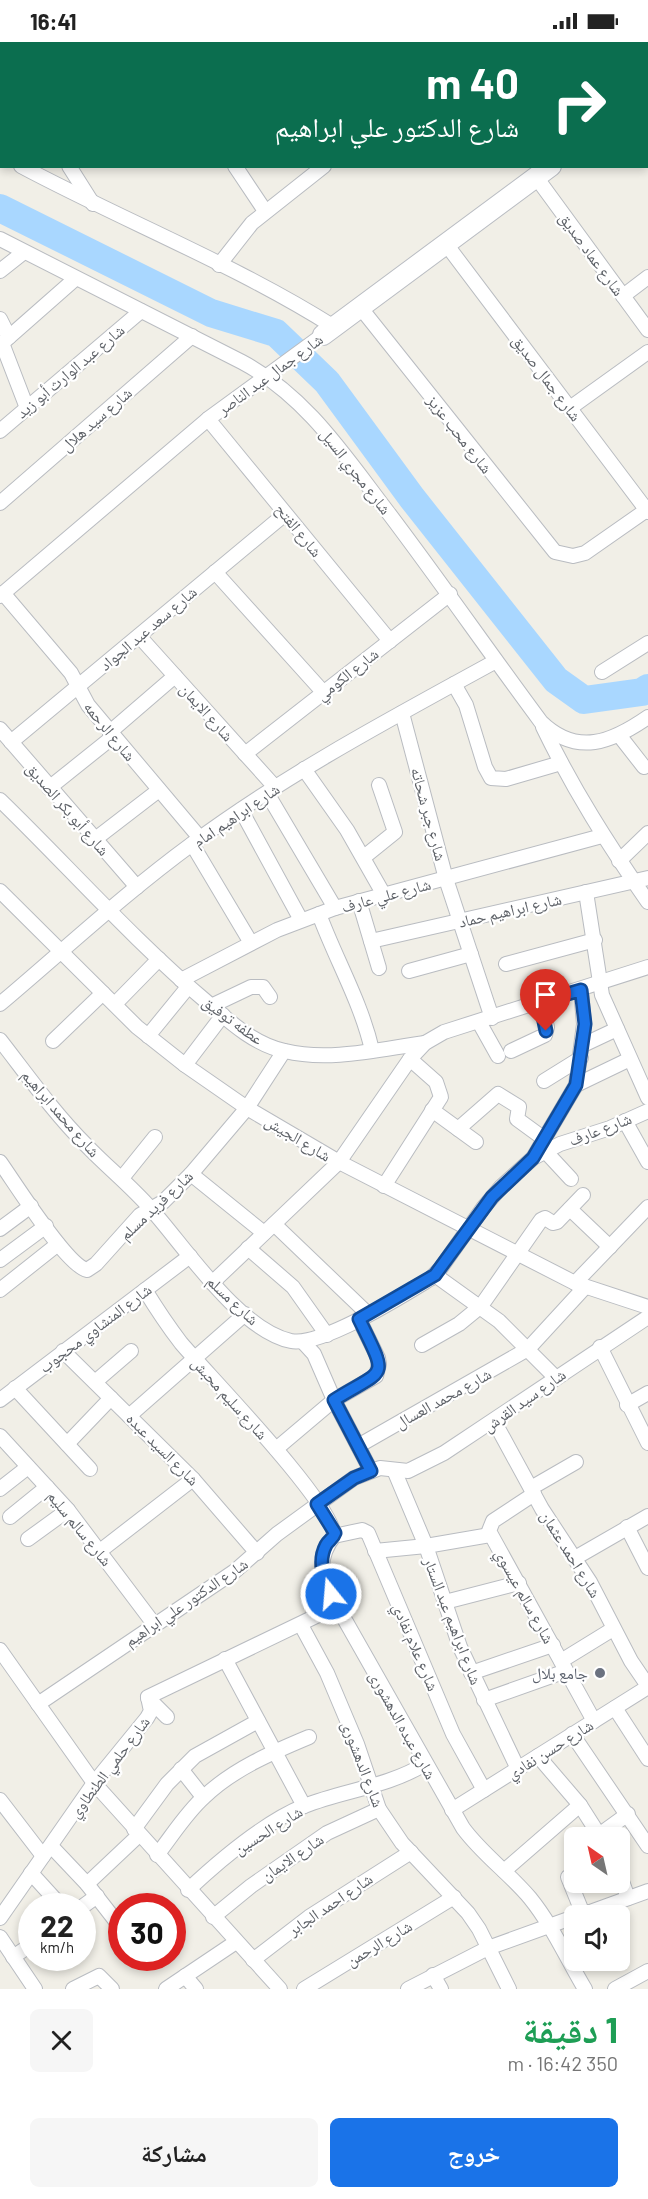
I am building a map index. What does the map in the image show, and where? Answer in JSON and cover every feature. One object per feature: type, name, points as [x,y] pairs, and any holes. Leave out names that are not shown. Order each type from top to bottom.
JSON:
[{"type":"street","points":[[25,168],[94,206],[306,309],[328,331]]},
{"type":"street","points":[[70,168],[94,206]]},
{"type":"street","points":[[236,168],[265,211]]},
{"type":"street","points":[[219,265],[240,236],[265,211],[321,168]]},
{"type":"street","name":"شارع جمال عبد الناصر","points":[[1,595],[208,419],[544,172]]},
{"type":"street","name":"شارع عماد صديق","points":[[544,172],[623,296],[648,330]]},
{"type":"street","name":"شارع مجري السيل","points":[[0,239],[267,376],[304,407],[450,594],[541,722],[552,732],[581,743],[601,742],[619,735],[648,717]]},
{"type":"street","name":"شارع جمال صديق","points":[[446,244],[648,510]]},
{"type":"street","points":[[0,271],[24,252]]},
{"type":"street","points":[[623,296],[648,278]]},
{"type":"street","points":[[3,342],[75,279]]},
{"type":"street","name":"شارع محب عزيز","points":[[360,307],[555,552],[564,555],[585,553],[648,510]]},
{"type":"street","name":"شارع عبد الوارث أبو زيد","points":[[0,431],[141,311]]},
{"type":"street","points":[[0,319],[3,342],[27,408]]},
{"type":"street","name":"شارع سيد هلال","points":[[0,502],[192,336]]},
{"type":"street","points":[[570,408],[648,352]]},
{"type":"street","name":"شارع الفتح","points":[[208,419],[390,641]]},
{"type":"street","name":"شارع سعد عبد الجواد","points":[[11,742],[285,514]]},
{"type":"street","points":[[215,572],[324,693]]},
{"type":"street","name":"شارع الكومي","points":[[245,754],[450,594]]},
{"type":"street","name":"شارع الرحمه","points":[[1,595],[71,673],[88,705],[159,790],[196,841],[251,943]]},
{"type":"street","name":"شارع الايمان","points":[[139,636],[245,754],[271,790],[335,908]]},
{"type":"street","points":[[602,672],[648,643]]},
{"type":"street","name":"شارع ابراهيم امام","points":[[0,1004],[137,887],[196,841],[304,769],[496,661]]},
{"type":"street","points":[[49,788],[175,676]]},
{"type":"street","points":[[454,684],[466,705],[485,767],[491,777],[506,780],[561,763]]},
{"type":"street","name":"شارع جبر شحاته","points":[[402,713],[446,879],[471,954],[485,1020],[504,1054],[545,1035],[547,1027],[540,1002]]},
{"type":"street","points":[[541,722],[602,836],[648,902]]},
{"type":"street","name":"شارع أبو بكر الصديق","points":[[0,729],[137,887]]},
{"type":"street","points":[[619,735],[644,767]]},
{"type":"street","points":[[304,769],[364,857],[384,895]]},
{"type":"street","points":[[364,857],[395,832],[379,785]]},
{"type":"street","points":[[94,840],[159,790]]},
{"type":"street","name":"عطفه توفيق","points":[[0,800],[184,983],[251,1036],[284,1051],[327,1054],[425,1043]]},
{"type":"street","points":[[241,810],[301,920]]},
{"type":"street","points":[[619,861],[648,833]]},
{"type":"street","name":"شارع علي عارف","points":[[148,1036],[184,983],[251,943],[301,920],[359,901],[602,836]]},
{"type":"street","name":"شارع ابراهيم حماد","points":[[371,940],[648,878]]},
{"type":"street","points":[[586,892],[600,984],[648,1098]]},
{"type":"street","name":"شارع الجيش","points":[[3,899],[148,1036],[247,1108],[384,1186],[580,1285],[648,1307]]},
{"type":"street","points":[[359,901],[379,968]]},
{"type":"street","points":[[319,914],[334,954],[364,1017],[372,1050]]},
{"type":"street","points":[[506,964],[595,940]]},
{"type":"street","points":[[409,971],[471,954]]},
{"type":"street","points":[[115,1005],[159,959]]},
{"type":"street","points":[[212,1283],[339,1162],[410,1059],[425,1043],[444,1032],[648,967]]},
{"type":"street","points":[[211,1006],[254,986],[263,987],[270,997]]},
{"type":"street","points":[[540,1149],[576,1085],[585,1024],[581,990]]},
{"type":"street","points":[[53,1041],[103,993]]},
{"type":"street","points":[[185,1065],[223,1016]]},
{"type":"street","points":[[544,1081],[617,1029]]},
{"type":"street","name":"شارع محمد ابراهيم","points":[[0,1040],[59,1116],[151,1208]]},
{"type":"street","name":"شارع فريد مسلم","points":[[58,1244],[84,1269],[96,1264],[136,1220],[151,1208],[164,1202],[191,1174],[247,1108],[284,1051]]},
{"type":"street","points":[[384,1186],[441,1097],[439,1087],[410,1059]]},
{"type":"street","points":[[576,1085],[630,1059]]},
{"type":"street","points":[[458,1129],[498,1094],[519,1107],[517,1119],[540,1149],[571,1179]]},
{"type":"street","points":[[432,1110],[476,1142]]},
{"type":"street","name":"شارع عارف","points":[[303,1342],[327,1335],[363,1317],[435,1275],[501,1187],[540,1149],[648,1111]]},
{"type":"street","points":[[625,1121],[648,1162]]},
{"type":"street","points":[[122,1178],[155,1137]]},
{"type":"street","points":[[0,1162],[58,1244],[0,1290]]},
{"type":"street","points":[[191,1174],[269,1228],[363,1317],[378,1358],[379,1370],[371,1380],[334,1400],[276,1449]]},
{"type":"street","points":[[422,1345],[470,1317],[481,1306],[542,1218],[556,1223],[583,1195]]},
{"type":"street","points":[[0,1229],[31,1206]]},
{"type":"street","name":"شارع محمد العسال","points":[[358,1446],[528,1349],[610,1247],[648,1207]]},
{"type":"street","name":"شارع مسلم","points":[[151,1208],[212,1283],[244,1314],[274,1335],[303,1342]]},
{"type":"street","points":[[570,1209],[610,1247]]},
{"type":"street","points":[[0,1260],[46,1226]]},
{"type":"street","points":[[248,1248],[293,1287],[327,1335]]},
{"type":"street","name":"شارع المنشاوي محجوب","points":[[0,1400],[190,1256]]},
{"type":"street","points":[[435,1275],[481,1306],[556,1378]]},
{"type":"street","name":"شارع سليم محبش","points":[[145,1290],[195,1358],[276,1449],[317,1504]]},
{"type":"street","points":[[129,1416],[244,1314]]},
{"type":"street","name":"شارع سيد القرش","points":[[394,1470],[408,1471],[494,1421],[600,1347],[648,1317]]},
{"type":"street","points":[[303,1342],[314,1354],[334,1400],[371,1471]]},
{"type":"street","points":[[600,1347],[648,1443]]},
{"type":"street","name":"شارع السيد عبده","points":[[63,1351],[193,1479],[257,1553]]},
{"type":"street","points":[[95,1382],[131,1351]]},
{"type":"street","points":[[15,1388],[90,1469]]},
{"type":"street","points":[[627,1405],[648,1393]]},
{"type":"street","points":[[67,1444],[111,1398]]},
{"type":"street","name":"شارع احمد عثمان","points":[[494,1421],[648,1686]]},
{"type":"street","name":"شارع سالم سليم","points":[[0,1436],[68,1510],[154,1624]]},
{"type":"street","points":[[375,1551],[426,1546],[490,1535],[489,1527],[493,1521],[576,1462]]},
{"type":"street","points":[[0,1490],[28,1467]]},
{"type":"street","name":"شارع الدكتور علي ابراهيم","points":[[38,1704],[235,1571],[317,1504],[354,1478],[380,1468],[394,1470]]},
{"type":"street","name":"شارع ابراهيم عبد الستار","points":[[394,1470],[426,1546],[471,1673],[518,1769]]},
{"type":"street","points":[[100,1551],[193,1479]]},
{"type":"street","points":[[10,1517],[47,1487]]},
{"type":"street","points":[[317,1504],[334,1530],[334,1536]]},
{"type":"street","points":[[28,1539],[68,1510]]},
{"type":"street","points":[[575,1558],[648,1516]]},
{"type":"street","points":[[627,1527],[648,1568]]},
{"type":"street","name":"شارع علام نفادي","points":[[334,1536],[365,1531],[369,1535],[453,1734],[484,1790]]},
{"type":"street","name":"شارع سالم عيسوي","points":[[490,1535],[519,1583],[594,1721]]},
{"type":"street","name":"شارع عبده الدهشورى","points":[[334,1536],[325,1548],[322,1566],[323,1578],[337,1606],[425,1764],[471,1840],[529,1897],[549,1926],[585,1989]]},
{"type":"street","points":[[445,1602],[519,1583]]},
{"type":"street","name":"شارع حلمي الطنطاوي","points":[[2,1909],[31,1873],[94,1783],[150,1714],[148,1698],[168,1685],[337,1606]]},
{"type":"street","name":"شارع الدهشورى","points":[[301,1624],[327,1673],[379,1809],[411,1852],[454,1897],[479,1929],[509,1989]]},
{"type":"street","points":[[484,1700],[564,1666],[613,1629]]},
{"type":"street","points":[[471,1673],[553,1645]]},
{"type":"street","points":[[0,1650],[94,1783],[188,1890],[280,1989]]},
{"type":"street","points":[[225,1659],[304,1806]]},
{"type":"street","name":"شارع حسن نفادي","points":[[452,1810],[648,1686]]},
{"type":"street","points":[[148,1698],[167,1717]]},
{"type":"street","points":[[615,1708],[648,1760]]},
{"type":"street","points":[[87,1884],[136,1832],[167,1784],[182,1768],[195,1756],[258,1720]]},
{"type":"street","points":[[572,1734],[648,1846]]},
{"type":"street","points":[[157,1855],[203,1797],[220,1783],[274,1751],[309,1737]]},
{"type":"street","points":[[538,1756],[580,1805],[594,1827]]},
{"type":"street","name":"شارع الحسين","points":[[188,1890],[258,1833],[304,1806],[399,1778],[425,1764]]},
{"type":"street","points":[[182,1768],[203,1797]]},
{"type":"street","points":[[0,1800],[47,1851],[87,1884],[108,1911]]},
{"type":"street","points":[[504,1871],[580,1805]]},
{"type":"street","name":"شارع الايمان","points":[[213,1917],[250,1886],[327,1833],[379,1809]]},
{"type":"street","points":[[611,1827],[628,1814]]},
{"type":"street","name":"شارع احمد الجابر","points":[[252,1960],[309,1917],[411,1852]]},
{"type":"street","points":[[31,1873],[49,1893]]},
{"type":"street","points":[[609,1905],[648,1891]]},
{"type":"street","points":[[626,1893],[628,1898]]},
{"type":"street","name":"شارع الرحمن","points":[[304,1989],[454,1897]]},
{"type":"street","points":[[408,1989],[488,1948],[564,1921]]},
{"type":"street","points":[[0,1937],[35,1989]]},
{"type":"street","points":[[166,1989],[236,1942]]},
{"type":"street","points":[[13,1957],[18,1954]]},
{"type":"street","points":[[433,1975],[441,1989]]},
{"type":"street","points":[[73,1989],[99,1976],[112,1989]]},
{"type":"street","points":[[185,1976],[196,1989]]},
{"type":"street","points":[[615,1989],[646,1976]]},
{"type":"waterway","points":[[0,208],[211,313],[276,333],[327,382],[412,498],[556,680],[584,700],[642,692],[648,688]]},
{"type":"place","name":"جامع بلال","points":[[600,1673]]},
{"type":"route","points":[[331,1594],[323,1578],[322,1566],[325,1548],[335,1533],[317,1504],[354,1478],[371,1471],[334,1400],[371,1380],[379,1370],[378,1358],[359,1319],[435,1275],[492,1197],[533,1158],[576,1085],[585,1024],[581,990],[540,1002],[546,1031]]}]
